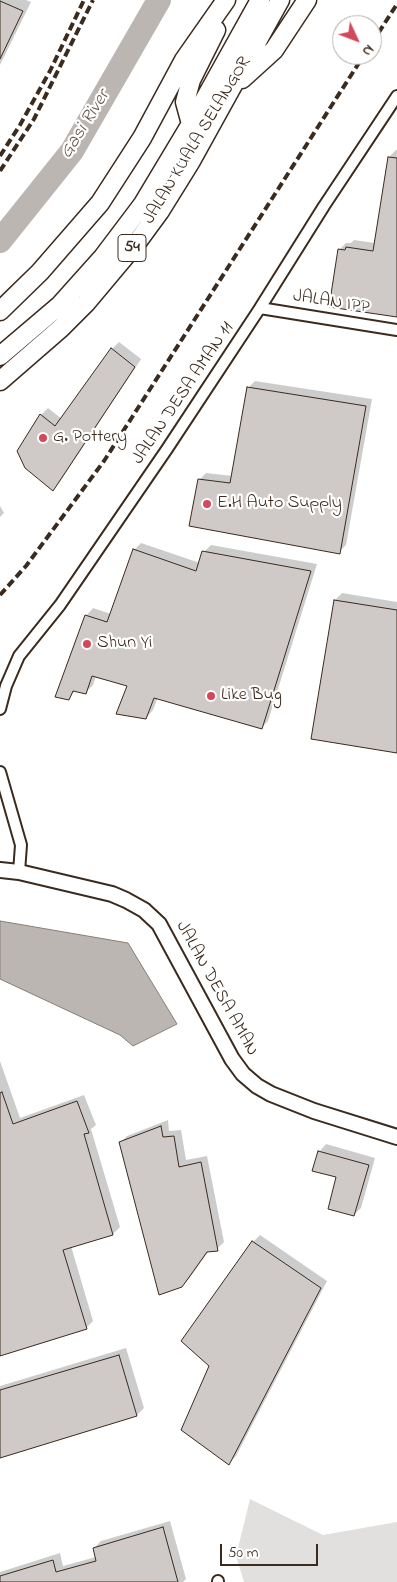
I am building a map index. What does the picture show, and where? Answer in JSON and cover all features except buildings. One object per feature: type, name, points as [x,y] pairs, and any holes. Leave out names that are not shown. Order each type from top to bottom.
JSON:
[{"type":"highway","points":[[0,311],[40,272],[100,203],[142,138],[184,60],[226,0]]},
{"type":"highway","points":[[191,124],[185,102],[191,80],[231,0]]},
{"type":"highway","name":"JALAN KUALA SELANGOR","points":[[0,356],[60,305],[103,257],[143,204],[191,124],[260,0]]},
{"type":"highway","name":"JALAN KUALA SELANGOR","points":[[0,381],[61,328],[86,303],[138,241],[170,194],[280,0]]},
{"type":"highway","points":[[231,89],[274,50],[307,0]]},
{"type":"street","name":"JALAN DESA AMAN 11","points":[[0,709],[6,686],[19,656],[60,605],[93,558],[260,308],[324,206],[397,96]]},
{"type":"street","name":"JALAN IPP","points":[[260,308],[397,330]]},
{"type":"street","points":[[0,772],[21,845],[18,872]]},
{"type":"street","name":"JALAN DESA AMAN","points":[[0,870],[18,872],[112,894],[144,910],[159,924],[232,1059],[243,1074],[257,1086],[271,1094],[323,1114],[397,1137]]},
{"type":"shaded area","points":[[0,921],[128,943],[177,1024],[133,1046],[120,1035],[0,979]]},
{"type":"shaded area","points":[[250,1499],[323,1535],[397,1522],[397,1582],[244,1582],[236,1556]]},
{"type":"waterway","name":"Gasi River","points":[[0,241],[72,151],[159,0]]},
{"type":"railway","points":[[0,156],[20,125],[50,71],[84,0]]},
{"type":"railway","points":[[0,171],[34,119],[93,0]]},
{"type":"railway","points":[[382,27],[397,4]]},
{"type":"railway","points":[[0,595],[26,566],[104,461],[358,65]]},
{"type":"place","name":"G. Pottery","points":[[43,438]]},
{"type":"place","name":"E.H Auto Supply","points":[[207,504]]},
{"type":"place","name":"Shun Yi","points":[[87,644]]},
{"type":"place","name":"Like Bug","points":[[211,696]]}]
